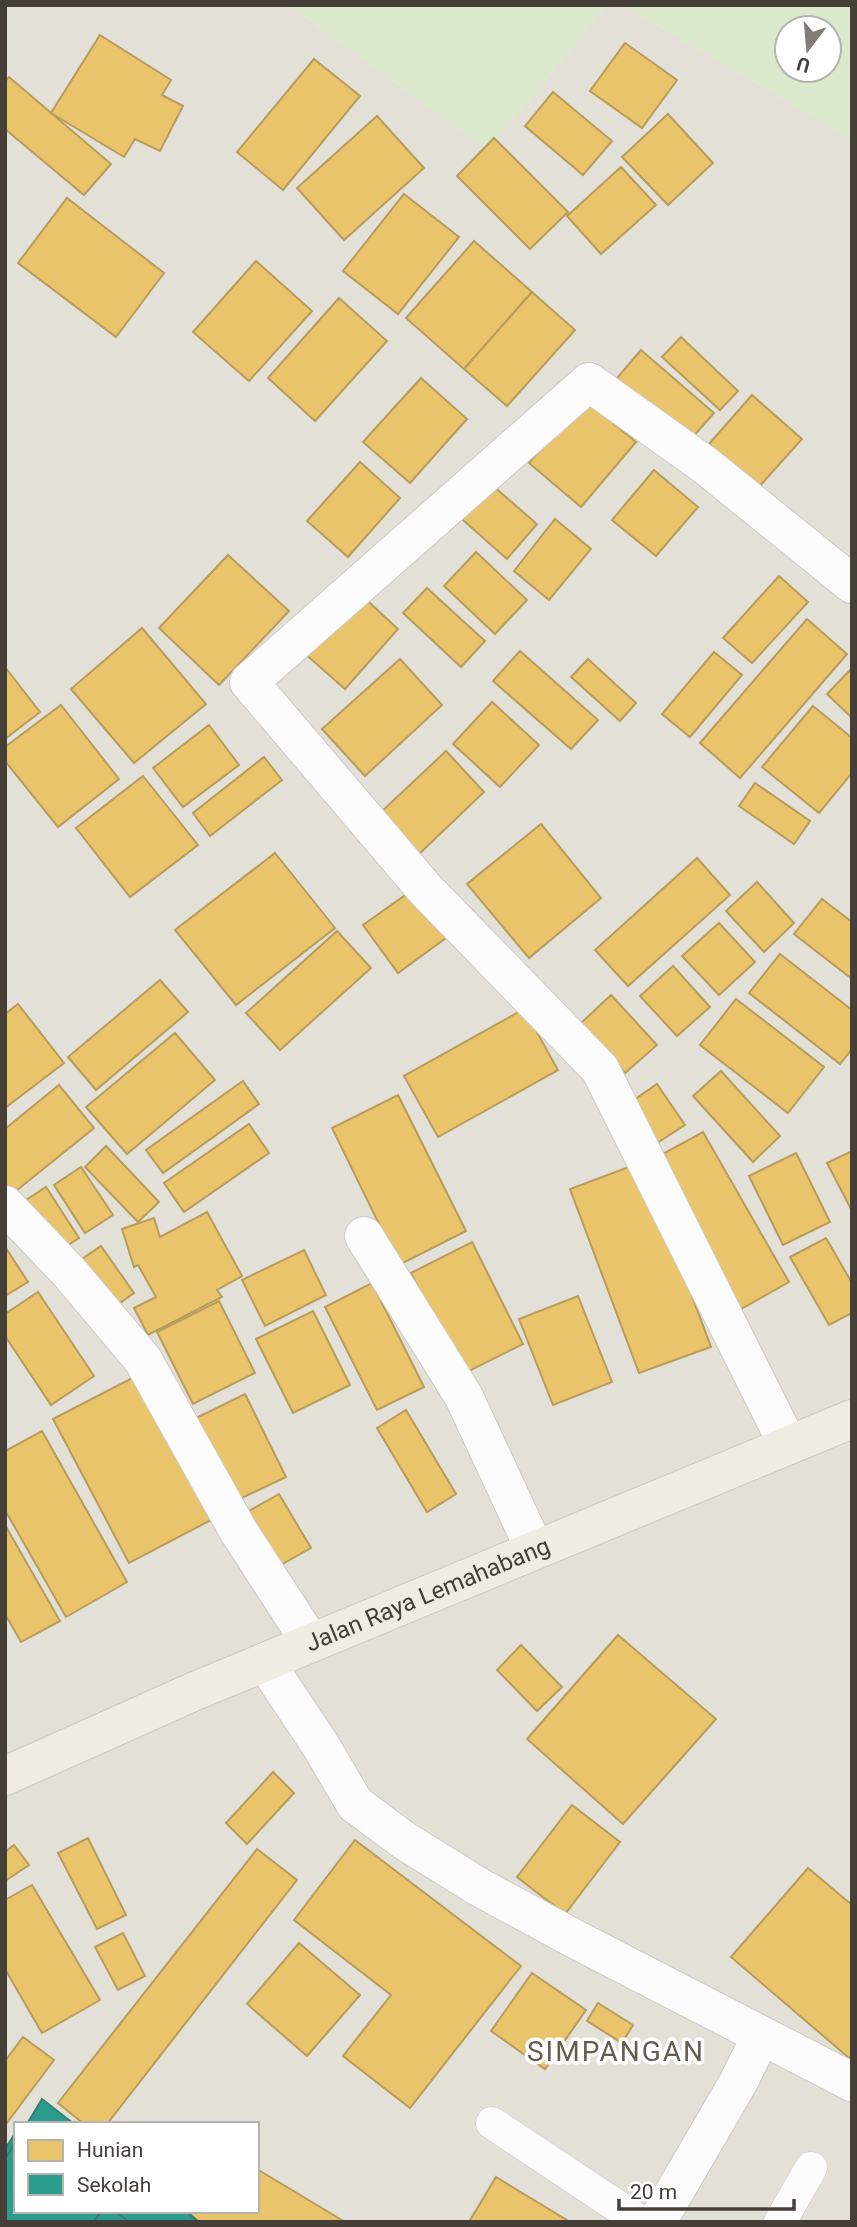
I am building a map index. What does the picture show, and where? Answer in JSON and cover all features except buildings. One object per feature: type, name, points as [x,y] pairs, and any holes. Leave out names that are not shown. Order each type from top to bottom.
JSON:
[{"type":"main road","name":"Jalan Raya Lemahabang","points":[[5,1776],[265,1662],[852,1419]]},
{"type":"street","points":[[788,1446],[600,1069],[425,888],[249,682],[589,382],[705,465],[852,584]]},
{"type":"street","points":[[5,1205],[69,1272],[143,1360],[239,1532],[311,1643]]},
{"type":"street","points":[[364,1236],[464,1397],[535,1550]]},
{"type":"street","points":[[265,1662],[355,1804],[405,1841],[478,1887],[852,2082]]},
{"type":"street","points":[[657,2222],[739,2081],[761,2036]]},
{"type":"lane","points":[[492,2123],[641,2222]]},
{"type":"lane","points":[[780,2222],[811,2168]]},
{"type":"shaded area","points":[[5,5],[289,5],[488,150],[607,5],[623,5],[852,139],[852,2222],[5,2222]]},
{"type":"green space","points":[[289,5],[607,5],[488,150]]},
{"type":"green space","points":[[623,5],[852,5],[852,139]]},
{"type":"district","name":"SIMPANGAN","points":[[616,2051]]}]
